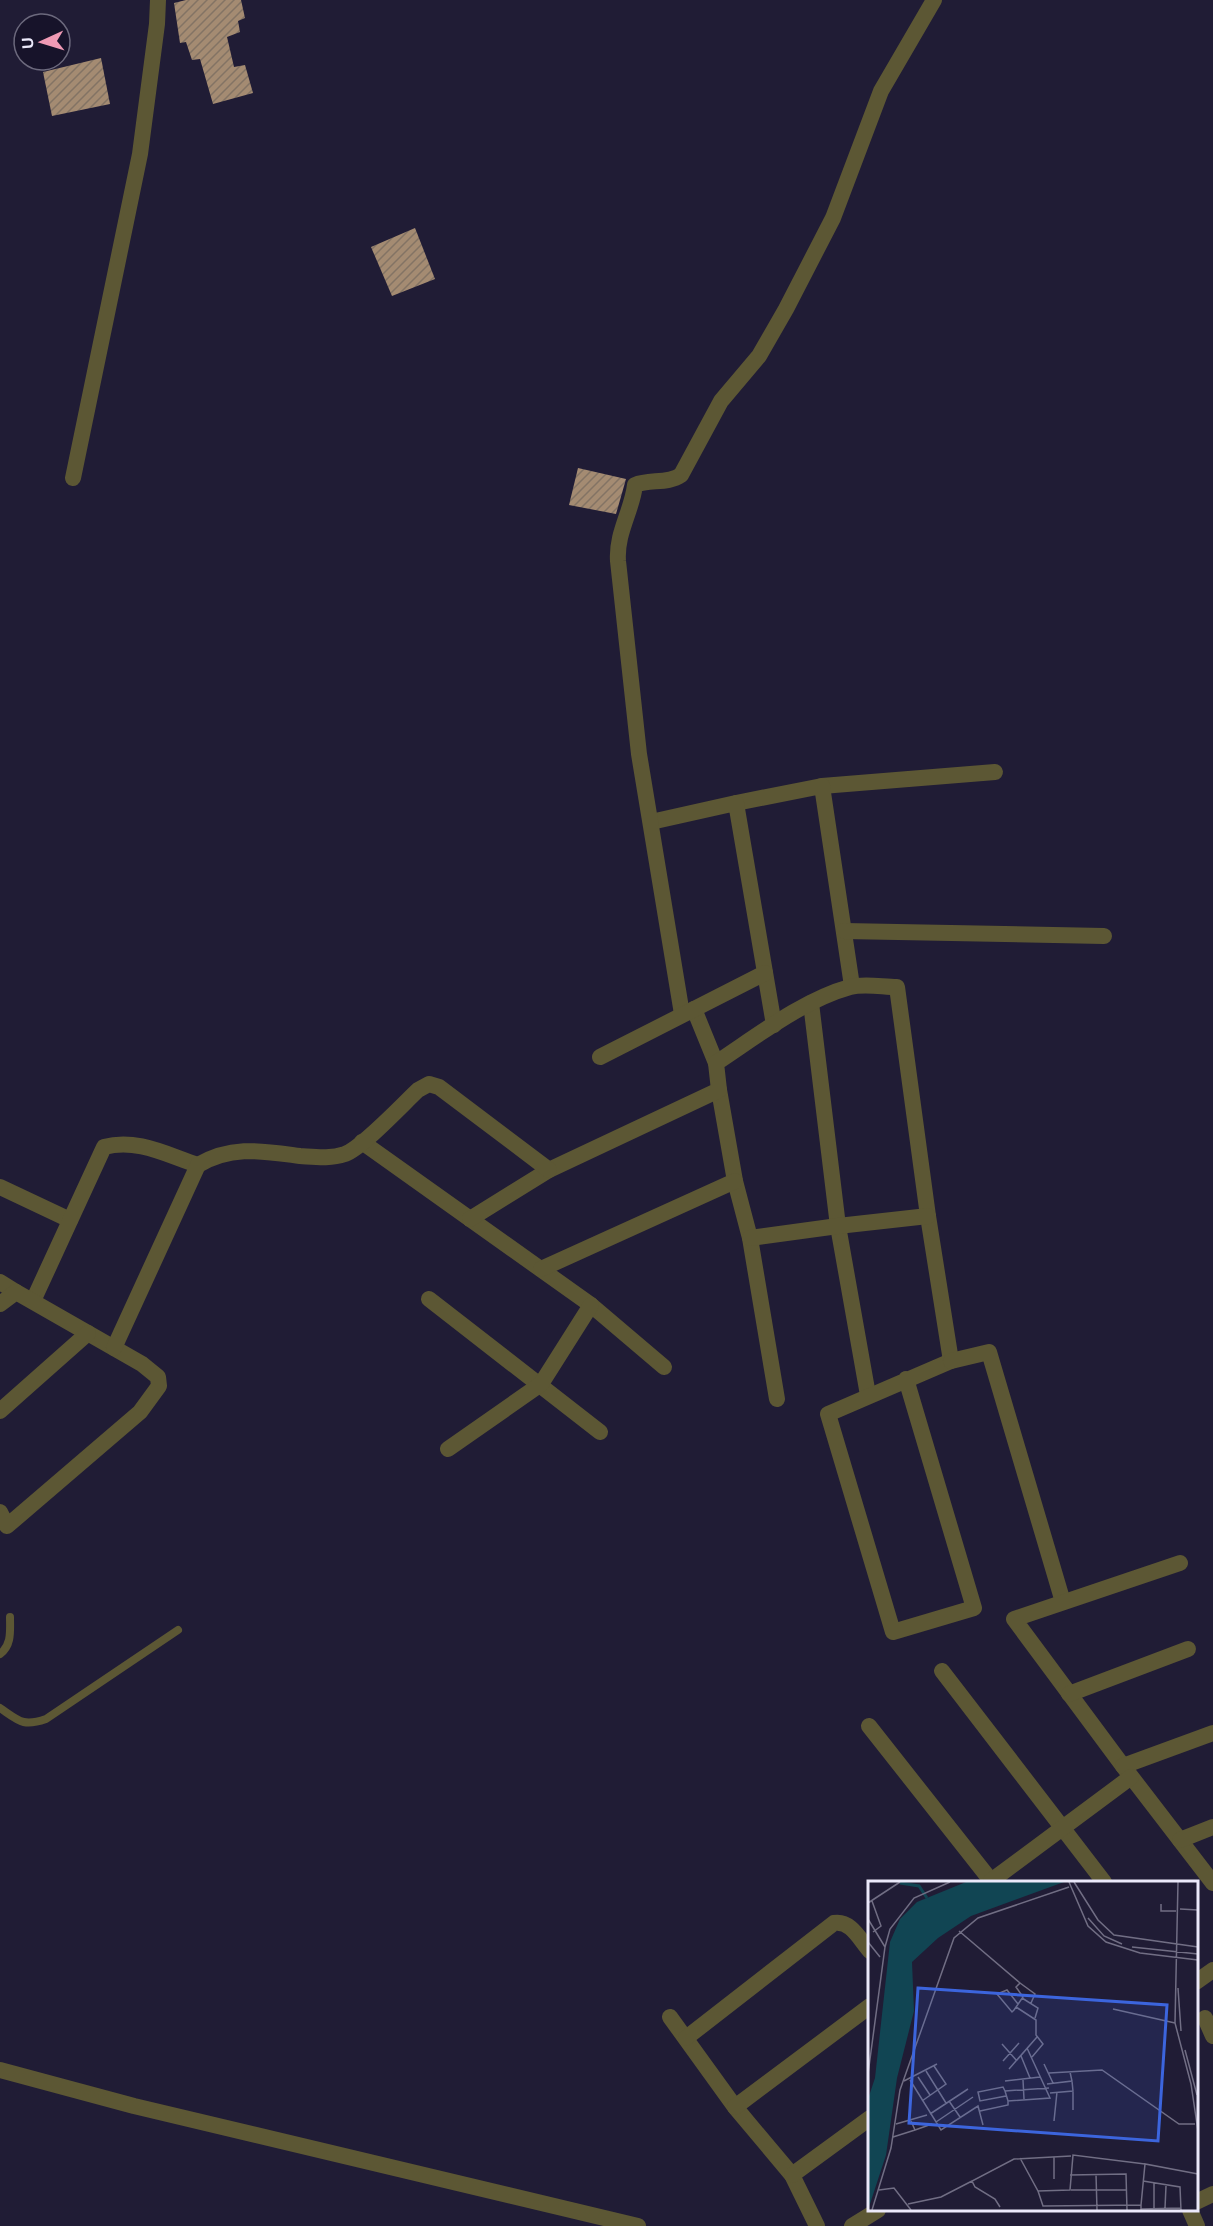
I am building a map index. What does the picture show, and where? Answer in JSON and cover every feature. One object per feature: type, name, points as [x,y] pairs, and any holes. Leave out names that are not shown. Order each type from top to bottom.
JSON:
[{"type":"street","points":[[73,478],[140,154],[158,0]]},
{"type":"street","points":[[777,1399],[750,1238],[735,1181],[716,1063],[688,1011],[651,822],[639,754],[617,551],[618,541],[634,494],[635,484],[643,481],[675,479],[681,475],[727,392],[759,356],[830,226],[881,91],[934,0]]},
{"type":"street","points":[[651,822],[822,786],[995,772]]},
{"type":"street","points":[[822,786],[852,986]]},
{"type":"street","points":[[736,803],[774,1025]]},
{"type":"street","points":[[844,932],[1104,936]]},
{"type":"street","points":[[600,1058],[765,973]]},
{"type":"street","points":[[716,1063],[811,1003],[852,986],[897,987],[928,1216],[951,1361]]},
{"type":"street","points":[[811,1003],[838,1226],[868,1395]]},
{"type":"street","points":[[114,1347],[198,1165],[213,1156],[233,1151],[254,1150],[316,1157],[332,1157],[348,1153],[418,1090],[429,1084],[439,1087],[549,1170]]},
{"type":"street","points":[[470,1219],[549,1170],[719,1089]]},
{"type":"street","points":[[362,1142],[591,1305],[664,1366]]},
{"type":"street","points":[[33,1301],[104,1147],[118,1143],[136,1144],[198,1165]]},
{"type":"street","points":[[541,1269],[735,1181]]},
{"type":"street","points":[[0,1187],[70,1220]]},
{"type":"street","points":[[750,1238],[928,1216]]},
{"type":"street","points":[[0,1282],[142,1364],[158,1377],[159,1386],[140,1412],[7,1526],[0,1512]]},
{"type":"street","points":[[0,1304],[16,1292]]},
{"type":"street","points":[[429,1299],[600,1432]]},
{"type":"street","points":[[448,1449],[541,1384],[591,1305]]},
{"type":"street","points":[[0,1411],[88,1333]]},
{"type":"street","points":[[906,1379],[974,1608],[893,1632],[828,1414],[868,1395],[906,1379],[951,1361],[989,1352],[1063,1602]]},
{"type":"street","points":[[1180,1563],[1014,1619],[1213,1883]]},
{"type":"street","points":[[1069,1694],[1188,1649]]},
{"type":"street","points":[[942,1671],[1103,1881]]},
{"type":"street","points":[[869,1726],[991,1881]]},
{"type":"street","points":[[993,1881],[1061,1828],[1127,1771],[1213,1733]]},
{"type":"street","points":[[1180,1840],[1213,1827]]},
{"type":"street","points":[[686,2038],[834,1923],[846,1924],[868,1949]]},
{"type":"street","points":[[1198,1981],[1213,1970]]},
{"type":"street","points":[[735,2107],[868,2007]]},
{"type":"street","points":[[670,2017],[735,2107],[792,2175],[817,2226]]},
{"type":"street","points":[[1205,2018],[1213,2036]]},
{"type":"street","points":[[0,2070],[145,2109],[638,2226]]},
{"type":"street","points":[[792,2175],[868,2119]]},
{"type":"street","points":[[1198,2202],[1213,2194]]},
{"type":"street","points":[[852,2226],[876,2211]]},
{"type":"street","points":[[1190,2211],[1197,2226]]},
{"type":"lane","points":[[0,1654],[8,1646],[10,1617]]},
{"type":"lane","points":[[0,1708],[22,1724],[33,1724],[46,1719],[178,1630]]},
{"type":"building","points":[[186,0],[241,0],[245,18],[238,21],[240,32],[227,37],[234,67],[245,65],[253,93],[213,104],[200,59],[192,60],[186,42],[180,43],[174,3]]},
{"type":"building","points":[[101,58],[110,104],[52,116],[43,72],[72,72],[72,65]]},
{"type":"building","points":[[415,228],[435,279],[392,296],[371,247]]},
{"type":"building","points":[[578,468],[626,479],[616,514],[569,505]]}]
